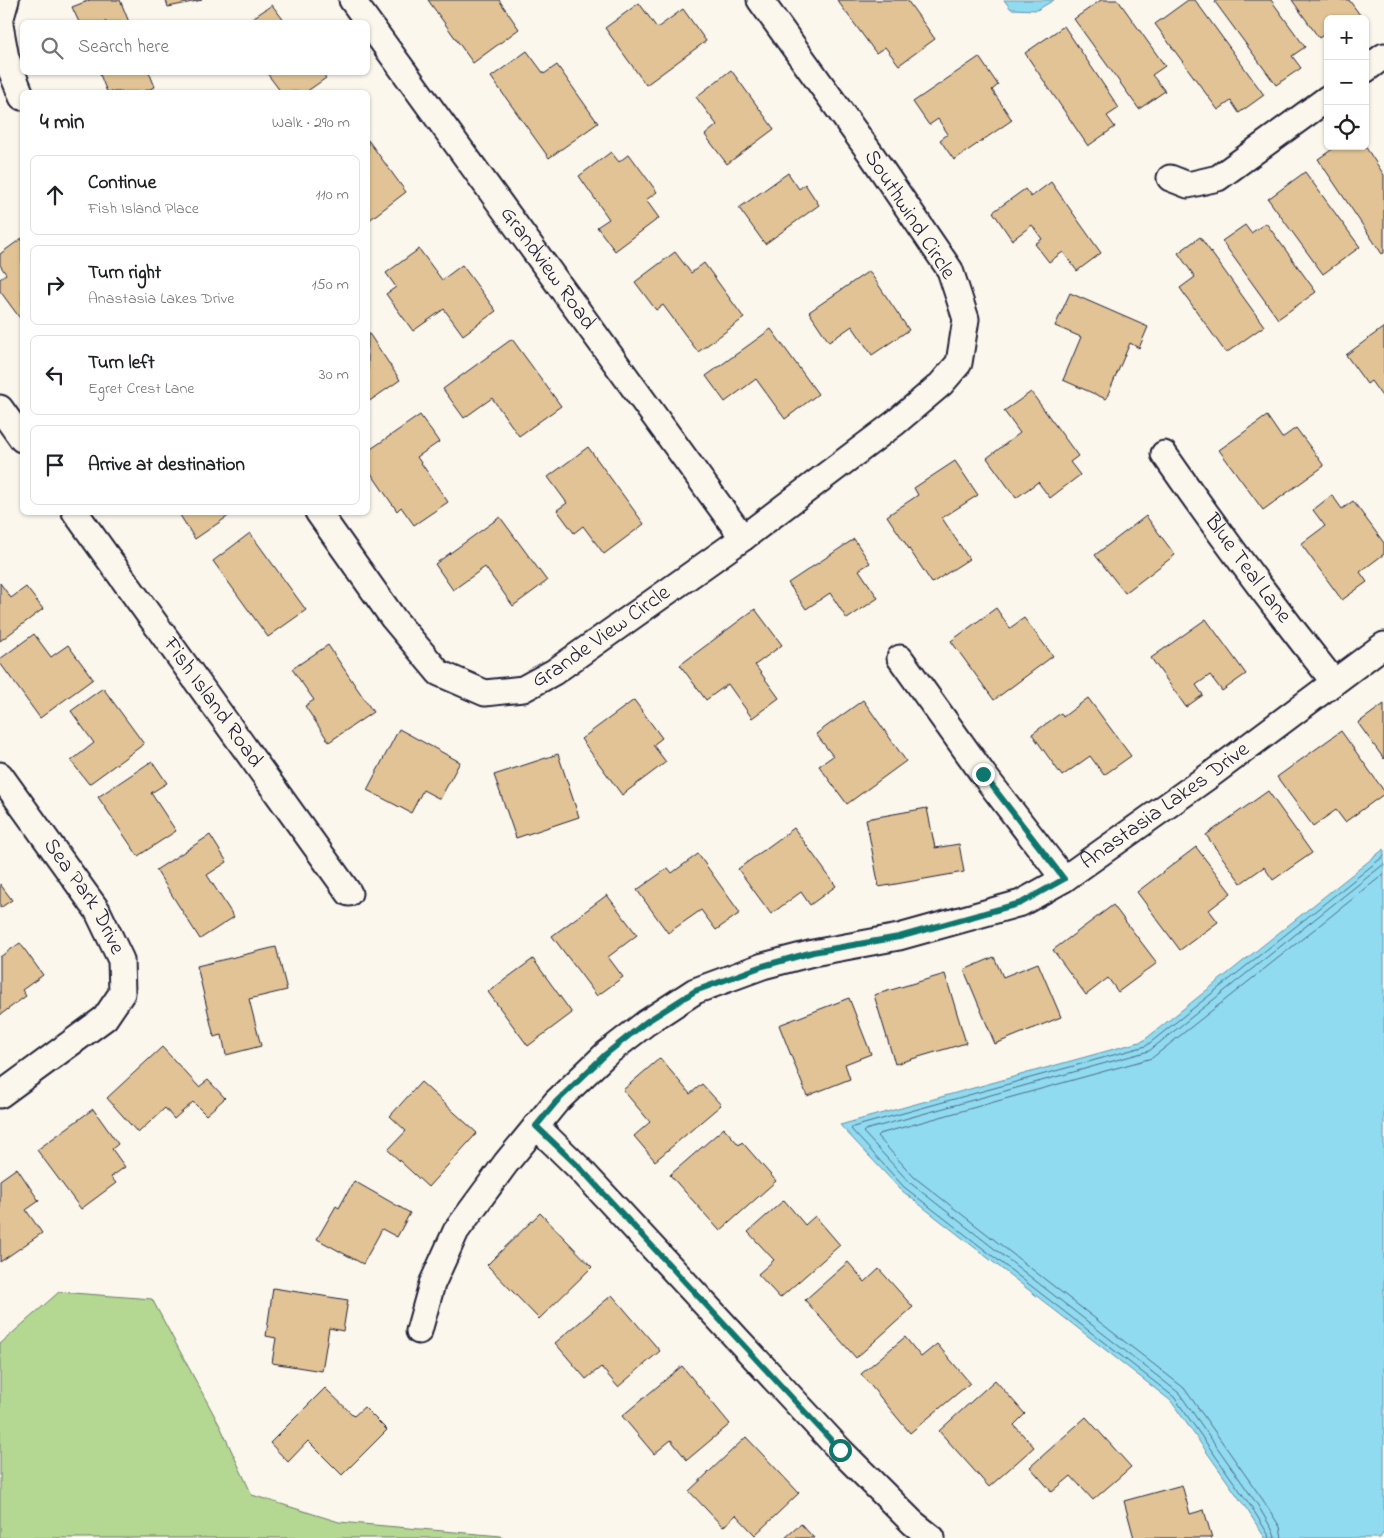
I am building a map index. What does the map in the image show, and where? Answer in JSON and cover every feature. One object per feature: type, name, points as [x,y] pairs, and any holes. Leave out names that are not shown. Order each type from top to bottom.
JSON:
[{"type":"street","points":[[0,21],[6,0]]},
{"type":"street","name":"Grandview Road","points":[[352,0],[367,20]]},
{"type":"street","name":"Southwind Circle","points":[[743,538],[895,423],[941,384],[959,362],[966,319],[950,270],[871,154],[760,0]]},
{"type":"street","name":"Grandview Road","points":[[370,25],[743,538]]},
{"type":"street","points":[[0,26],[6,58],[20,92]]},
{"type":"street","points":[[1369,67],[1384,56]]},
{"type":"street","points":[[1170,178],[1188,185],[1218,178],[1324,101]]},
{"type":"street","points":[[0,408],[20,436]]},
{"type":"street","name":"Blue Teal Lane","points":[[1164,454],[1277,611],[1334,682]]},
{"type":"street","name":"Fish Island Road","points":[[77,515],[349,893]]},
{"type":"street","name":"Grande View Circle","points":[[320,515],[393,618],[440,673],[486,693],[523,689],[554,672],[743,538]]},
{"type":"street","name":"Anastasia Lakes Drive","points":[[419,1331],[432,1284],[456,1231],[506,1162],[556,1102],[606,1054],[646,1022],[695,991],[763,966],[813,952],[899,937],[1021,903],[1064,879],[1209,776],[1384,645]]},
{"type":"street","points":[[900,658],[983,774],[1064,879]]},
{"type":"street","name":"Sea Park Drive","points":[[0,775],[97,910],[121,960],[122,993],[105,1018],[0,1095]]},
{"type":"street","points":[[536,1126],[580,1168],[840,1450],[913,1523],[932,1538]]},
{"type":"green space","points":[[59,1292],[152,1299],[220,1426],[252,1495],[339,1522],[501,1536],[503,1538],[0,1538],[0,1344]]},
{"type":"water","points":[[1004,0],[1054,0],[1037,10],[1011,9]]},
{"type":"water","points":[[1384,849],[1384,1532],[1380,1538],[1265,1538],[1171,1401],[901,1190],[840,1125],[1143,1041]]},
{"type":"building","points":[[90,0],[120,0],[128,20],[78,20],[72,7]]},
{"type":"building","points":[[166,0],[202,0],[168,7]]},
{"type":"building","points":[[428,0],[499,0],[519,29],[473,63]]},
{"type":"building","points":[[837,0],[907,0],[935,39],[899,65],[885,47],[876,53]]},
{"type":"building","points":[[1101,0],[1118,0],[1165,66],[1152,75],[1165,91],[1139,109],[1074,19]]},
{"type":"building","points":[[1188,0],[1195,0],[1264,95],[1239,113],[1231,101],[1218,110],[1155,24]]},
{"type":"building","points":[[1218,0],[1271,0],[1305,47],[1292,56],[1301,68],[1276,85],[1215,2]]},
{"type":"building","points":[[1292,0],[1349,0],[1360,15],[1324,15],[1324,35],[1319,38]]},
{"type":"building","points":[[639,3],[657,28],[683,9],[706,41],[646,85],[605,28]]},
{"type":"building","points":[[272,5],[283,20],[250,20]]},
{"type":"building","points":[[1064,26],[1119,108],[1107,116],[1115,127],[1088,146],[1025,53]]},
{"type":"building","points":[[527,51],[544,74],[557,65],[598,123],[549,158],[491,77]]},
{"type":"building","points":[[979,57],[998,85],[992,90],[1012,120],[954,160],[940,140],[948,134],[938,119],[929,125],[913,102]]},
{"type":"building","points":[[731,70],[774,129],[727,164],[705,135],[717,125],[696,97]]},
{"type":"building","points":[[100,75],[150,75],[155,87],[147,90],[106,90]]},
{"type":"building","points":[[268,75],[324,75],[326,78],[309,90],[280,90]]},
{"type":"building","points":[[370,143],[406,192],[370,219]]},
{"type":"building","points":[[1331,150],[1368,150],[1384,175],[1384,253],[1382,254],[1318,159]]},
{"type":"building","points":[[611,152],[619,162],[629,154],[657,192],[646,200],[659,218],[615,251],[597,227],[609,219],[579,176]]},
{"type":"building","points":[[1305,172],[1360,247],[1323,274],[1268,199]]},
{"type":"building","points":[[788,173],[799,189],[805,184],[819,205],[765,244],[739,208]]},
{"type":"building","points":[[1051,182],[1101,253],[1077,271],[1063,252],[1049,262],[1035,244],[1042,239],[1032,225],[1012,240],[993,212],[1025,189],[1031,197]]},
{"type":"building","points":[[1266,223],[1316,292],[1278,319],[1222,241],[1245,225],[1251,233]]},
{"type":"building","points":[[1200,237],[1264,326],[1226,353],[1180,288],[1195,277],[1178,253]]},
{"type":"building","points":[[20,239],[20,318],[0,291],[0,279],[6,274],[0,265],[0,254]]},
{"type":"building","points":[[419,249],[442,280],[462,265],[496,311],[463,335],[444,309],[413,331],[386,294],[396,287],[386,273]]},
{"type":"building","points":[[675,252],[691,273],[704,263],[744,318],[698,352],[663,305],[656,310],[635,282]]},
{"type":"building","points":[[869,271],[909,330],[872,355],[852,326],[829,342],[809,312]]},
{"type":"building","points":[[1070,293],[1148,327],[1139,348],[1130,343],[1106,399],[1063,380],[1081,337],[1055,326]]},
{"type":"building","points":[[1384,327],[1384,399],[1371,381],[1367,384],[1346,355]]},
{"type":"building","points":[[771,329],[818,394],[785,419],[756,379],[725,402],[706,376]]},
{"type":"building","points":[[370,335],[400,380],[370,401]]},
{"type":"building","points":[[512,339],[561,406],[519,436],[492,398],[464,418],[443,389]]},
{"type":"building","points":[[1031,392],[1078,456],[1070,462],[1080,475],[1050,498],[1038,482],[1016,498],[987,458],[1020,433],[1004,411]]},
{"type":"building","points":[[420,415],[439,442],[417,457],[448,502],[414,525],[401,507],[397,511],[370,472],[370,450]]},
{"type":"building","points":[[1267,416],[1282,438],[1296,428],[1324,466],[1263,510],[1219,450]]},
{"type":"building","points":[[588,447],[644,524],[604,554],[583,526],[574,533],[557,510],[567,503],[548,477]]},
{"type":"building","points":[[955,461],[978,495],[942,518],[969,559],[932,583],[887,516],[918,495],[914,488]]},
{"type":"building","points":[[1332,495],[1342,509],[1353,501],[1384,543],[1384,554],[1360,572],[1367,582],[1342,600],[1301,544],[1325,526],[1313,510]]},
{"type":"building","points":[[180,515],[230,515],[195,539]]},
{"type":"building","points":[[1146,516],[1175,555],[1125,593],[1095,555]]},
{"type":"building","points":[[500,517],[547,581],[513,606],[485,567],[453,590],[435,564]]},
{"type":"building","points":[[250,533],[306,610],[268,637],[213,561]]},
{"type":"building","points":[[854,539],[870,563],[859,570],[878,598],[847,619],[830,593],[806,609],[788,583]]},
{"type":"building","points":[[0,583],[11,598],[26,587],[43,609],[0,641]]},
{"type":"building","points":[[996,608],[1010,628],[1024,618],[1053,656],[994,700],[951,641]]},
{"type":"building","points":[[755,609],[782,645],[755,665],[779,698],[752,718],[728,684],[706,700],[680,665]]},
{"type":"building","points":[[1206,619],[1246,674],[1222,691],[1210,675],[1196,685],[1203,695],[1186,707],[1151,658]]},
{"type":"building","points":[[34,634],[51,657],[68,645],[93,679],[40,718],[0,663],[0,659]]},
{"type":"building","points":[[328,645],[373,712],[329,742],[305,706],[314,700],[292,669]]},
{"type":"building","points":[[103,688],[144,744],[89,784],[71,761],[94,743],[71,711]]},
{"type":"building","points":[[1088,698],[1131,756],[1104,775],[1090,756],[1062,776],[1032,734],[1061,713],[1063,717]]},
{"type":"building","points":[[634,700],[662,738],[653,745],[666,762],[622,795],[581,739]]},
{"type":"building","points":[[863,700],[906,761],[847,804],[819,766],[833,756],[816,734]]},
{"type":"building","points":[[1384,704],[1384,759],[1358,723]]},
{"type":"building","points":[[399,729],[460,762],[440,799],[423,790],[411,813],[367,790]]},
{"type":"building","points":[[1341,731],[1384,791],[1384,794],[1345,822],[1336,810],[1313,826],[1277,777]]},
{"type":"building","points":[[558,754],[579,817],[516,838],[494,775]]},
{"type":"building","points":[[152,761],[167,783],[151,793],[176,831],[138,856],[98,797]]},
{"type":"building","points":[[1268,791],[1312,853],[1273,880],[1264,867],[1241,883],[1206,835]]},
{"type":"building","points":[[927,808],[935,848],[959,844],[964,872],[879,887],[866,819]]},
{"type":"building","points":[[794,828],[836,886],[810,905],[801,892],[771,914],[738,869]]},
{"type":"building","points":[[210,835],[227,862],[207,875],[234,917],[200,939],[156,870]]},
{"type":"building","points":[[1196,847],[1231,893],[1209,910],[1218,922],[1180,950],[1137,892]]},
{"type":"building","points":[[698,854],[740,913],[716,930],[701,910],[668,933],[637,890],[668,868],[672,873]]},
{"type":"building","points":[[0,884],[12,900],[0,908]]},
{"type":"building","points":[[607,895],[637,935],[608,957],[623,977],[597,996],[552,936]]},
{"type":"building","points":[[1113,905],[1157,963],[1118,992],[1108,978],[1086,995],[1053,950]]},
{"type":"building","points":[[20,943],[43,975],[22,990],[26,996],[0,1015],[0,957]]},
{"type":"building","points":[[276,947],[287,990],[249,999],[261,1046],[226,1055],[222,1035],[214,1037],[197,966]]},
{"type":"building","points":[[994,957],[1003,977],[1038,963],[1061,1017],[995,1044],[964,970]]},
{"type":"building","points":[[533,959],[572,1013],[528,1046],[488,992]]},
{"type":"building","points":[[945,974],[966,1043],[895,1064],[874,995]]},
{"type":"building","points":[[849,998],[871,1054],[845,1064],[850,1079],[807,1096],[779,1025]]},
{"type":"building","points":[[162,1047],[199,1087],[208,1080],[225,1098],[206,1115],[193,1102],[174,1119],[165,1108],[138,1133],[107,1098]]},
{"type":"building","points":[[660,1058],[690,1094],[702,1084],[721,1105],[655,1161],[634,1136],[650,1122],[623,1090]]},
{"type":"building","points":[[421,1082],[477,1133],[428,1187],[388,1150],[406,1131],[390,1116]]},
{"type":"building","points":[[93,1109],[118,1144],[112,1149],[125,1167],[111,1177],[116,1183],[81,1209],[37,1150]]},
{"type":"building","points":[[724,1128],[739,1145],[742,1142],[776,1181],[720,1231],[670,1175]]},
{"type":"building","points":[[17,1168],[39,1201],[26,1210],[42,1233],[0,1262],[0,1180]]},
{"type":"building","points":[[354,1181],[410,1213],[397,1237],[382,1229],[363,1264],[317,1239],[336,1206],[339,1208]]},
{"type":"building","points":[[784,1200],[805,1225],[815,1216],[840,1245],[780,1298],[758,1274],[774,1260],[748,1232]]},
{"type":"building","points":[[540,1213],[592,1267],[539,1319],[487,1265]]},
{"type":"building","points":[[848,1262],[865,1282],[879,1269],[913,1307],[856,1358],[805,1300]]},
{"type":"building","points":[[273,1288],[348,1300],[343,1331],[329,1328],[322,1371],[272,1363],[276,1338],[266,1336]]},
{"type":"building","points":[[612,1295],[660,1351],[618,1387],[601,1367],[586,1379],[555,1343]]},
{"type":"building","points":[[905,1337],[921,1357],[937,1344],[970,1383],[910,1433],[861,1374]]},
{"type":"building","points":[[682,1366],[730,1424],[687,1460],[671,1440],[654,1454],[622,1416]]},
{"type":"building","points":[[995,1380],[1025,1414],[1014,1425],[1034,1447],[989,1487],[939,1431]]},
{"type":"building","points":[[325,1388],[354,1416],[364,1407],[387,1430],[342,1475],[308,1441],[288,1462],[270,1443]]},
{"type":"building","points":[[1086,1417],[1131,1467],[1093,1500],[1071,1476],[1052,1492],[1030,1467]]},
{"type":"building","points":[[746,1437],[799,1493],[755,1535],[736,1515],[723,1527],[689,1491]]},
{"type":"building","points":[[1182,1485],[1190,1514],[1204,1510],[1212,1538],[1134,1538],[1124,1501]]},
{"type":"building","points":[[801,1524],[814,1538],[785,1538]]},
{"type":"route","points":[[840,1450],[580,1168],[536,1126],[556,1102],[606,1054],[646,1022],[695,991],[763,966],[813,952],[899,937],[1021,903],[1064,879],[983,774]]}]
